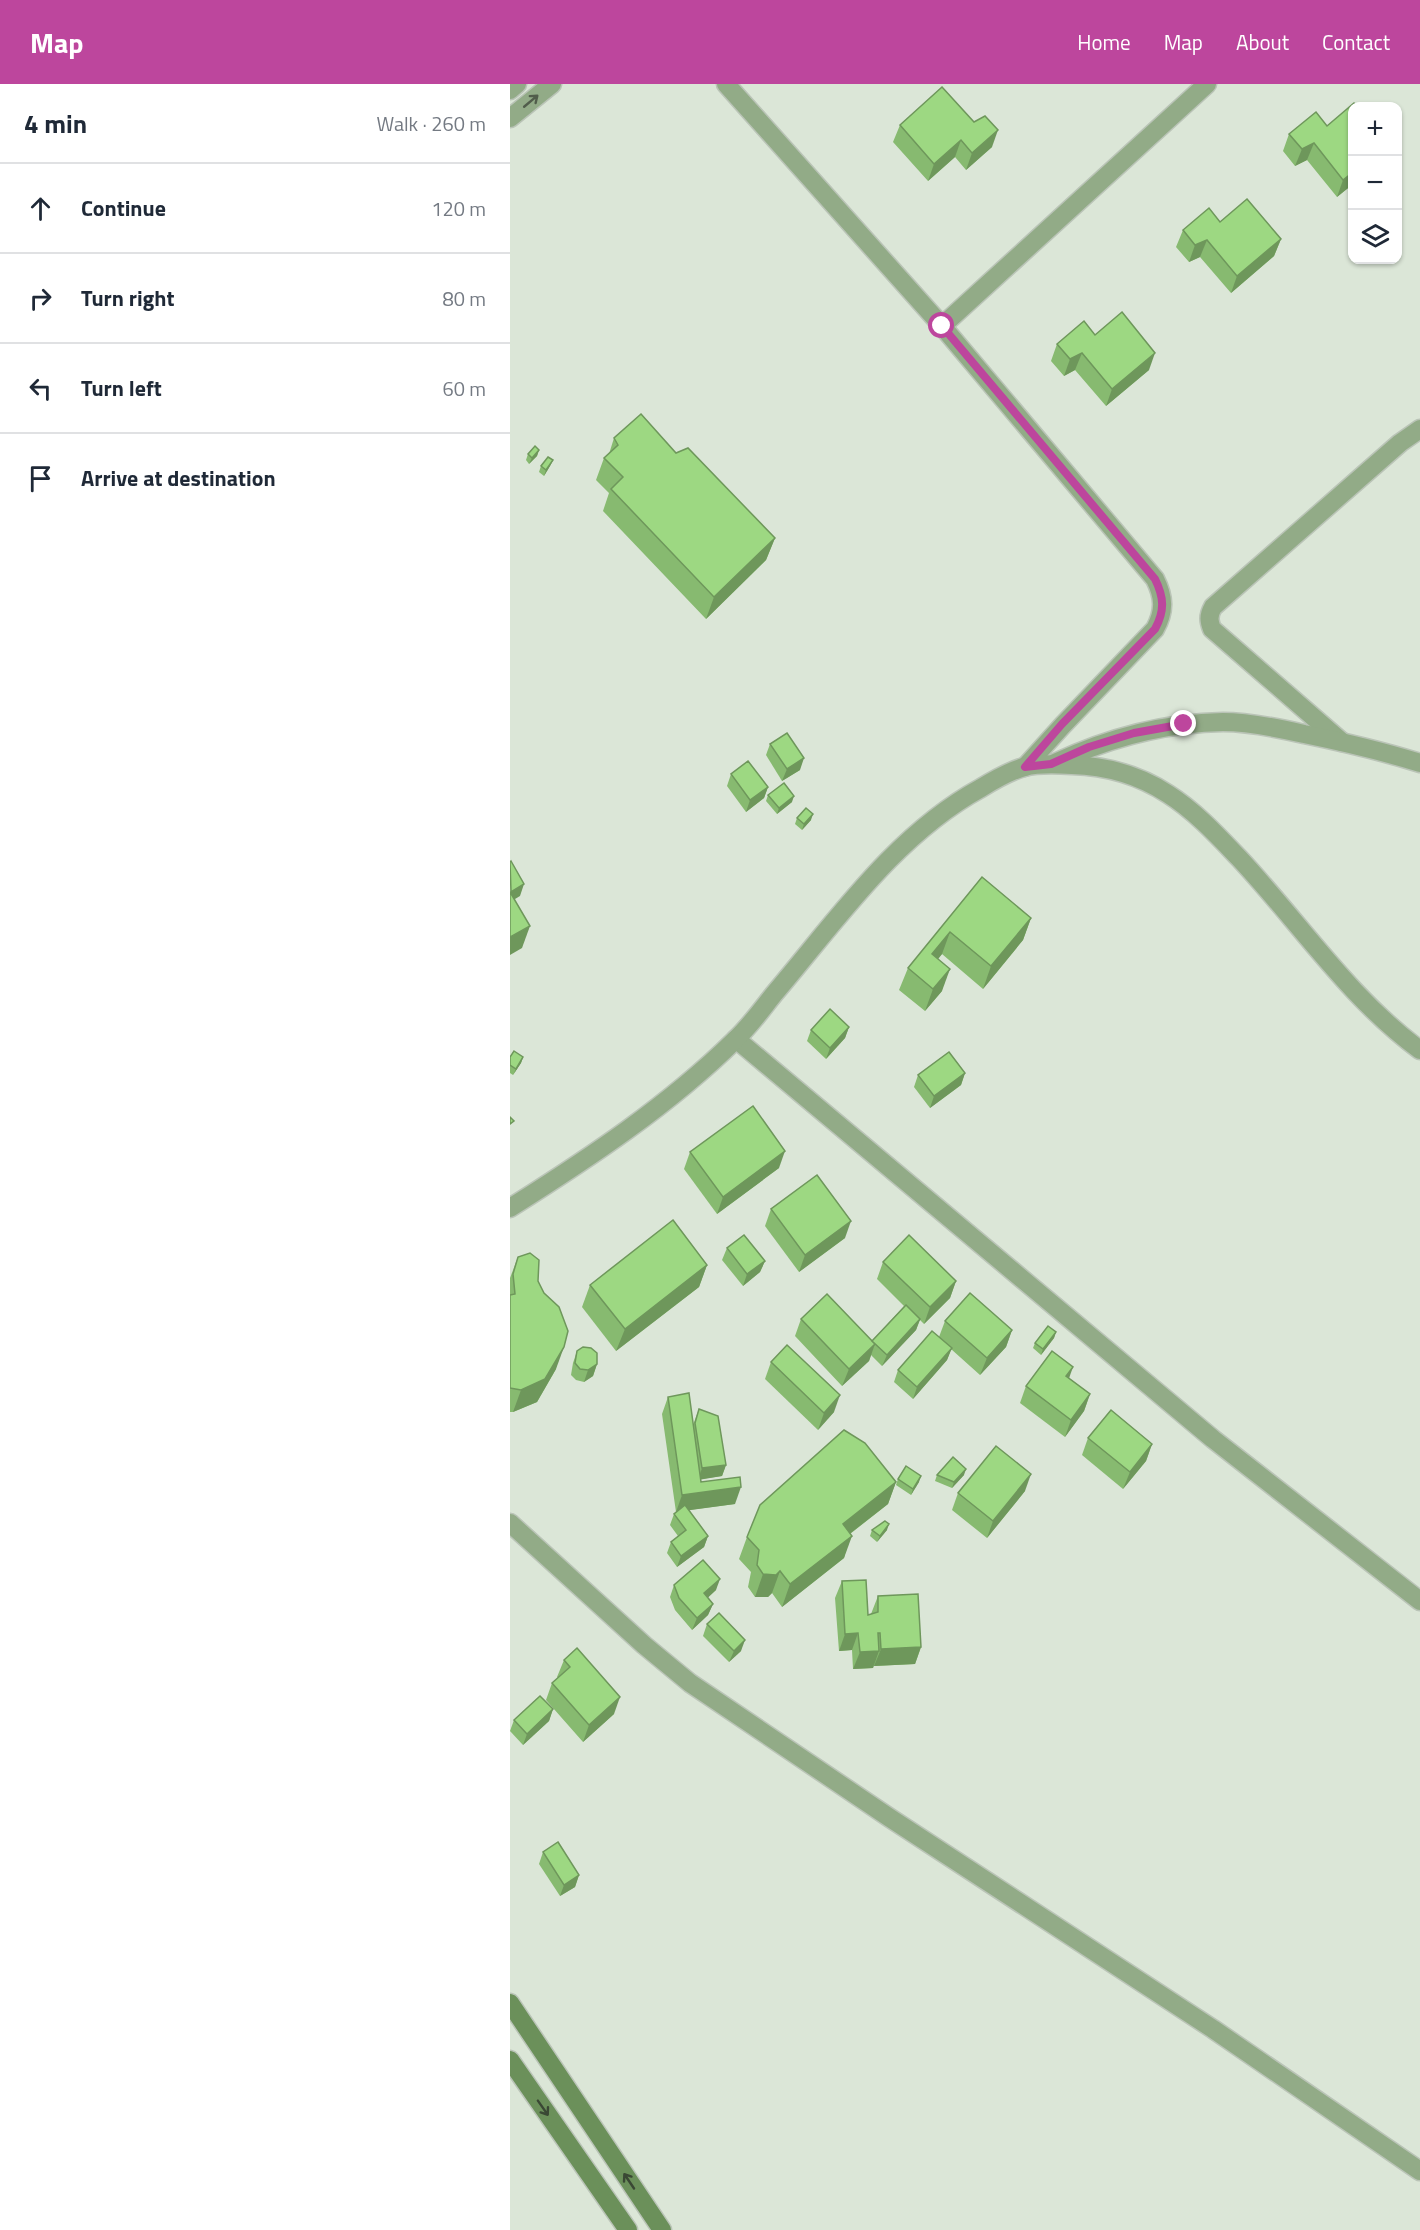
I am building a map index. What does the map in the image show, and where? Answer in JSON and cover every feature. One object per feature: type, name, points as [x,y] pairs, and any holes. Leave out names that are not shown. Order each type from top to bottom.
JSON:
[{"type":"main road","points":[[510,2003],[662,2230]]},
{"type":"main road","points":[[510,2061],[628,2230]]},
{"type":"street","points":[[510,90],[517,84]]},
{"type":"street","points":[[510,118],[552,84]]},
{"type":"street","points":[[726,84],[942,326],[1155,579],[1161,591],[1163,604],[1161,617],[1155,629],[1062,724],[1025,767]]},
{"type":"street","points":[[942,326],[1207,84]]},
{"type":"street","points":[[1342,742],[1212,629],[1209,613],[1213,607],[1400,443],[1420,429]]},
{"type":"street","points":[[1051,764],[1100,743],[1134,733],[1184,724],[1225,722],[1268,726],[1342,742],[1420,763]]},
{"type":"street","points":[[510,1208],[596,1153],[665,1101],[736,1039],[891,856],[926,824],[959,800],[1025,767],[1051,764],[1096,766],[1132,775],[1169,795],[1212,830],[1261,882],[1360,996],[1420,1050]]},
{"type":"street","points":[[736,1039],[1213,1439],[1420,1601]]},
{"type":"street","points":[[510,1523],[644,1645],[699,1689],[890,1818],[1204,2023],[1420,2171]]},
{"type":"building","points":[[942,87],[974,122],[985,116],[998,130],[972,153],[961,140],[934,164],[900,125]]},
{"type":"building","points":[[1348,108],[1348,176],[1343,180],[1314,143],[1302,149],[1289,134],[1316,112],[1327,126]]},
{"type":"building","points":[[1247,199],[1281,239],[1237,276],[1207,240],[1195,245],[1183,230],[1209,208],[1220,222]]},
{"type":"building","points":[[1122,312],[1155,353],[1112,389],[1082,353],[1070,359],[1057,344],[1084,321],[1095,335]]},
{"type":"building","points":[[641,414],[676,453],[688,448],[775,538],[714,597],[611,489],[623,477],[604,458],[618,445],[614,438]]},
{"type":"building","points":[[535,446],[539,450],[532,458],[528,454]]},
{"type":"building","points":[[548,457],[553,460],[546,470],[541,466]]},
{"type":"building","points":[[787,733],[804,758],[787,769],[770,744]]},
{"type":"building","points":[[748,761],[768,787],[750,800],[731,774]]},
{"type":"building","points":[[784,783],[794,796],[779,808],[768,795]]},
{"type":"building","points":[[806,808],[813,814],[804,824],[797,818]]},
{"type":"building","points":[[510,862],[524,884],[511,892]]},
{"type":"building","points":[[982,877],[1031,918],[991,966],[950,932],[932,954],[950,969],[933,989],[908,968]]},
{"type":"building","points":[[510,892],[530,926],[510,937]]},
{"type":"building","points":[[830,1009],[849,1027],[830,1048],[811,1030]]},
{"type":"building","points":[[514,1051],[523,1057],[516,1069],[510,1065],[510,1057]]},
{"type":"building","points":[[949,1052],[965,1073],[934,1096],[918,1075]]},
{"type":"building","points":[[753,1106],[785,1151],[723,1197],[690,1152]]},
{"type":"building","points":[[817,1175],[851,1221],[805,1255],[771,1209]]},
{"type":"building","points":[[673,1220],[707,1265],[625,1329],[590,1285]]},
{"type":"building","points":[[744,1235],[765,1261],[747,1274],[727,1248]]},
{"type":"building","points":[[909,1235],[956,1281],[930,1307],[883,1262]]},
{"type":"building","points":[[530,1253],[539,1260],[538,1281],[544,1293],[559,1307],[568,1331],[564,1347],[545,1379],[521,1390],[510,1388],[510,1295],[515,1294],[513,1274],[518,1257]]},
{"type":"building","points":[[970,1293],[1012,1330],[987,1358],[945,1321]]},
{"type":"building","points":[[827,1294],[875,1344],[849,1369],[801,1319]]},
{"type":"building","points":[[906,1305],[920,1319],[887,1355],[872,1341]]},
{"type":"building","points":[[1048,1326],[1056,1332],[1043,1349],[1035,1343]]},
{"type":"building","points":[[932,1331],[952,1348],[917,1387],[898,1370]]},
{"type":"building","points":[[787,1345],[840,1395],[824,1413],[771,1362]]},
{"type":"building","points":[[583,1347],[591,1348],[597,1353],[597,1364],[588,1370],[580,1369],[575,1363],[577,1351]]},
{"type":"building","points":[[1052,1351],[1073,1367],[1066,1376],[1090,1394],[1071,1420],[1026,1386]]},
{"type":"building","points":[[689,1393],[701,1482],[740,1477],[741,1487],[682,1495],[668,1397]]},
{"type":"building","points":[[699,1409],[718,1416],[726,1465],[702,1468],[695,1423]]},
{"type":"building","points":[[1111,1410],[1152,1444],[1130,1472],[1088,1438]]},
{"type":"building","points":[[844,1430],[865,1443],[896,1482],[843,1524],[852,1536],[790,1584],[780,1571],[776,1575],[763,1574],[757,1565],[759,1550],[747,1537],[760,1505]]},
{"type":"building","points":[[996,1446],[1031,1474],[993,1521],[958,1493]]},
{"type":"building","points":[[953,1457],[966,1469],[954,1482],[937,1475]]},
{"type":"building","points":[[906,1466],[921,1476],[913,1489],[898,1479]]},
{"type":"building","points":[[685,1505],[708,1536],[681,1556],[671,1542],[686,1530],[674,1514]]},
{"type":"building","points":[[885,1521],[889,1524],[880,1536],[872,1530]]},
{"type":"building","points":[[703,1560],[720,1579],[704,1593],[713,1604],[697,1618],[679,1598],[674,1585]]},
{"type":"building","points":[[866,1580],[868,1615],[878,1612],[878,1596],[918,1594],[921,1647],[881,1649],[880,1633],[878,1633],[879,1651],[860,1652],[858,1633],[845,1634],[842,1581]]},
{"type":"building","points":[[719,1613],[745,1640],[734,1651],[707,1624]]},
{"type":"building","points":[[577,1648],[620,1697],[589,1725],[552,1683],[570,1667],[564,1660]]},
{"type":"building","points":[[540,1696],[553,1709],[527,1734],[514,1720]]},
{"type":"building","points":[[558,1842],[579,1875],[564,1885],[543,1852]]},
{"type":"route","points":[[942,326],[1155,579],[1161,591],[1163,604],[1161,617],[1155,629],[1062,724],[1025,767],[1051,764],[1089,747],[1134,733],[1184,724]]}]
